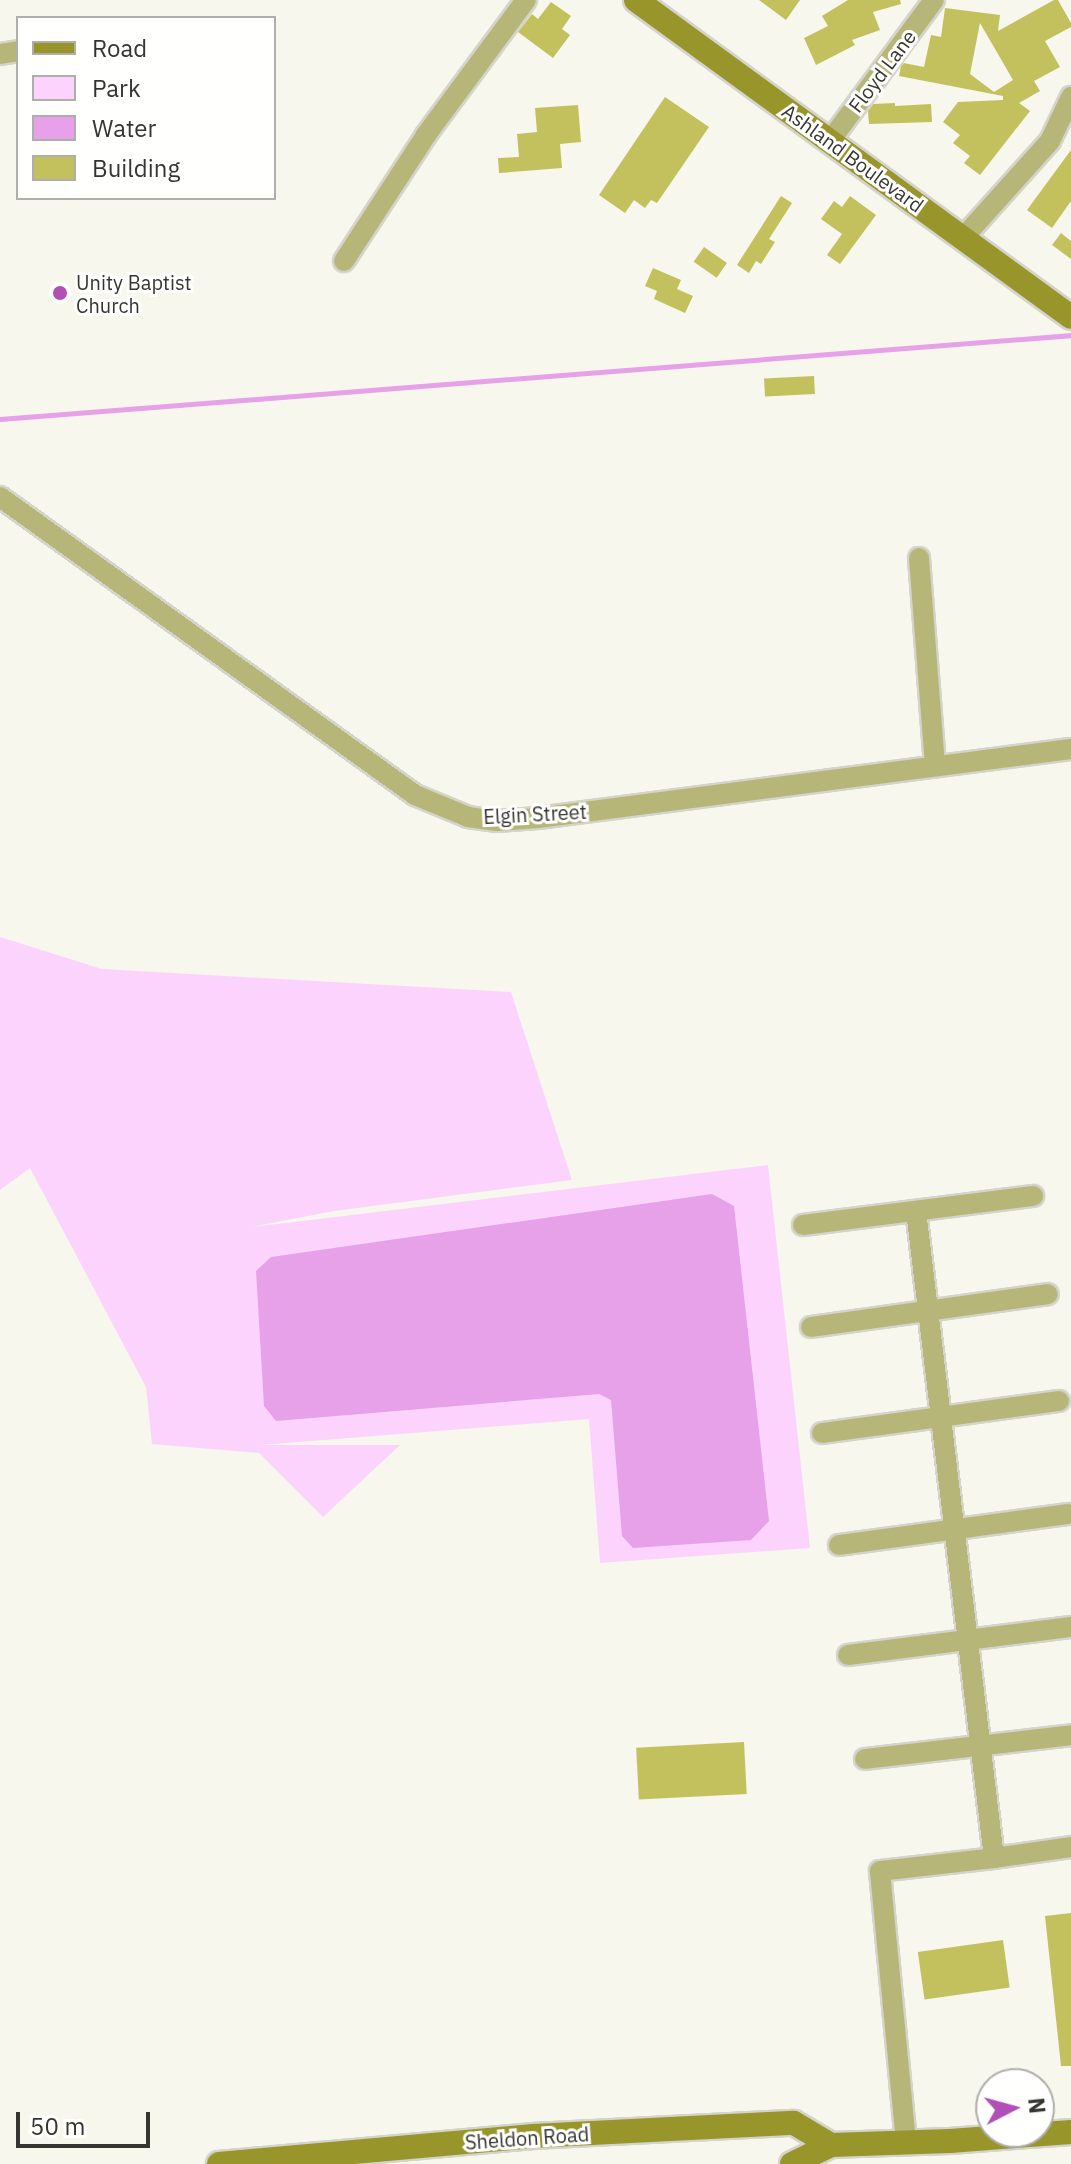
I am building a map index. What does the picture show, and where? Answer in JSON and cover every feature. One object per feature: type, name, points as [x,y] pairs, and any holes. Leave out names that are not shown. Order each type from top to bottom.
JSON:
[{"type":"main road","name":"Ashland Boulevard","points":[[636,0],[1071,317]]},
{"type":"main road","name":"Sheldon Road","points":[[219,2164],[533,2136],[794,2123],[831,2154]]},
{"type":"main road","points":[[792,2164],[831,2154],[906,2142],[1071,2132]]},
{"type":"street","points":[[344,261],[426,135],[526,0]]},
{"type":"street","name":"Floyd Lane","points":[[830,141],[934,0]]},
{"type":"street","points":[[963,238],[1050,141],[1071,97]]},
{"type":"street","name":"Elgin Street","points":[[0,497],[415,795],[441,809],[468,817],[497,821],[538,818],[1071,749]]},
{"type":"street","points":[[919,558],[935,765]]},
{"type":"street","points":[[803,1225],[1033,1196]]},
{"type":"street","points":[[916,1211],[994,1858]]},
{"type":"street","points":[[811,1327],[1048,1294]]},
{"type":"street","points":[[822,1433],[1059,1401]]},
{"type":"street","points":[[839,1545],[1068,1514]]},
{"type":"street","points":[[848,1655],[1071,1627]]},
{"type":"street","points":[[865,1759],[1071,1735]]},
{"type":"street","points":[[906,2142],[880,1871],[1071,1847]]},
{"type":"green space","points":[[0,937],[102,969],[511,992],[572,1180],[334,1211],[252,1227],[768,1165],[810,1548],[600,1563],[589,1419],[261,1445],[400,1445],[323,1517],[259,1453],[152,1444],[146,1387],[30,1168],[0,1190]]},
{"type":"water","points":[[712,1194],[734,1206],[769,1521],[751,1540],[633,1548],[622,1536],[611,1400],[599,1394],[276,1421],[264,1406],[256,1271],[271,1257]]},
{"type":"building","points":[[759,0],[800,0],[786,20]]},
{"type":"building","points":[[848,0],[900,0],[901,4],[873,12],[880,30],[852,40],[855,45],[816,65],[804,38],[828,26],[822,16]]},
{"type":"building","points":[[1054,0],[1058,0],[1071,23],[1071,27],[1045,41],[1060,67],[1034,81],[1040,91],[1019,103],[1030,111],[980,175],[964,163],[970,156],[953,143],[960,135],[943,122],[958,102],[1003,100],[1003,96],[899,76],[904,63],[924,67],[931,35],[941,37],[945,8],[1000,15],[998,31]],"holes":[[[980,23],[1013,80],[994,92],[970,74]]]},
{"type":"building","points":[[551,2],[571,16],[562,29],[570,35],[553,58],[518,32],[532,14],[538,19]]},
{"type":"building","points":[[665,97],[709,127],[657,203],[651,200],[645,208],[634,200],[625,213],[599,195]]},
{"type":"building","points":[[895,103],[895,106],[931,104],[932,122],[869,124],[868,111],[873,104]]},
{"type":"building","points":[[578,105],[581,142],[560,144],[562,168],[499,173],[498,158],[519,157],[517,134],[537,132],[535,108]]},
{"type":"building","points":[[1071,150],[1071,201],[1052,228],[1027,210]]},
{"type":"building","points":[[781,196],[792,203],[769,239],[775,242],[761,264],[756,261],[749,273],[737,265]]},
{"type":"building","points":[[850,196],[876,215],[840,264],[827,255],[842,234],[821,219],[834,201],[842,207]]},
{"type":"building","points":[[1061,233],[1071,241],[1071,259],[1052,245]]},
{"type":"building","points":[[704,247],[727,263],[717,278],[694,262]]},
{"type":"building","points":[[653,268],[681,280],[677,289],[693,296],[685,313],[654,299],[657,291],[645,286]]},
{"type":"building","points":[[814,376],[815,394],[765,397],[764,379]]},
{"type":"building","points":[[744,1742],[747,1794],[639,1800],[636,1748]]},
{"type":"building","points":[[1071,1913],[1071,2066],[1061,2066],[1045,1916]]},
{"type":"building","points":[[1003,1940],[1010,1988],[925,2000],[918,1952]]},
{"type":"waterway","points":[[0,419],[1071,335]]},
{"type":"place","name":"Unity Baptist Church","points":[[60,293]]}]
